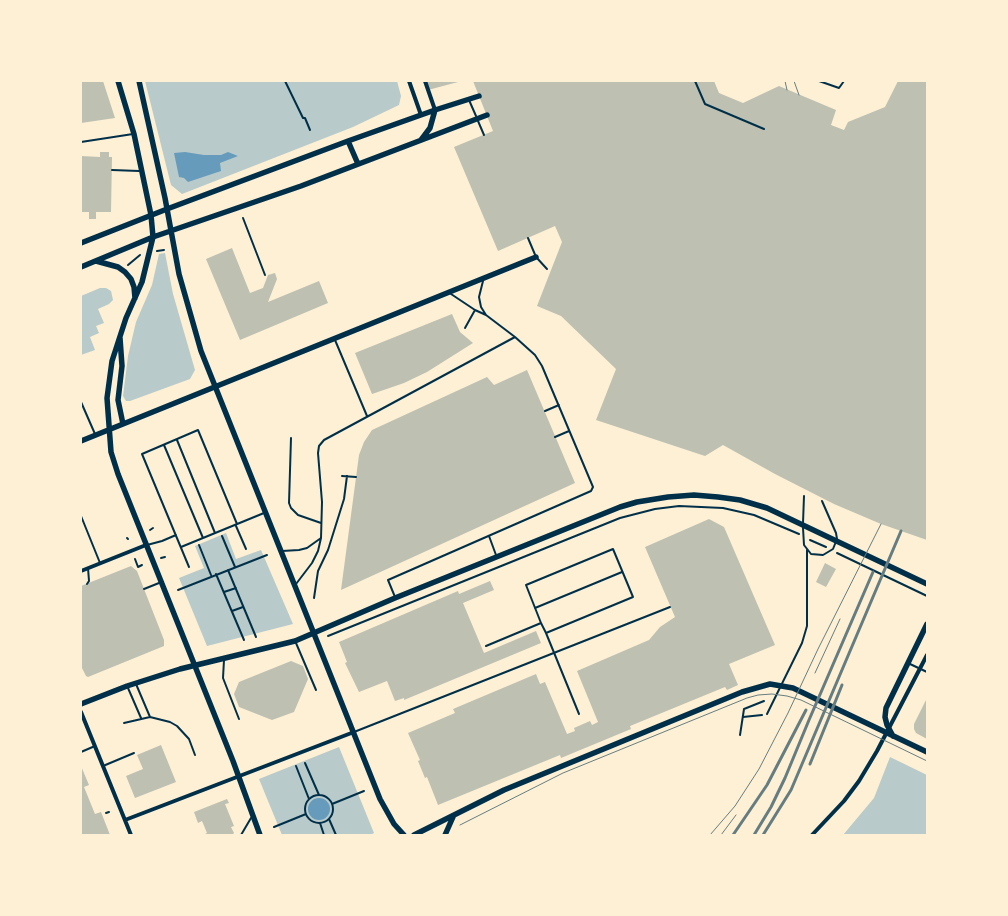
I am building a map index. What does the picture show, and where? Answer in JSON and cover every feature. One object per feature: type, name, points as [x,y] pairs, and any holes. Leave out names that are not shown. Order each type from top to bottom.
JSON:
[{"type":"main road","points":[[118,81],[134,134],[152,215],[153,238],[142,282],[120,336],[109,379],[107,398],[108,430],[113,463],[239,777],[260,835]]},
{"type":"main road","points":[[139,81],[168,208],[179,274],[188,310],[214,386],[380,799],[391,819],[404,835]]},
{"type":"main road","points":[[81,243],[168,208],[348,141],[479,96]]},
{"type":"main road","points":[[419,141],[430,128],[435,110]]},
{"type":"main road","points":[[81,267],[153,238],[487,115]]},
{"type":"main road","points":[[348,141],[358,164]]},
{"type":"main road","points":[[81,441],[536,257]]},
{"type":"main road","points":[[96,261],[118,266],[125,272],[131,279],[135,298]]},
{"type":"main road","points":[[120,336],[122,359],[118,400],[123,424]]},
{"type":"main road","points":[[81,704],[127,686],[194,665],[295,641],[620,507],[668,497],[694,495],[718,497],[740,500],[767,508],[927,584]]},
{"type":"main road","points":[[894,736],[887,725],[885,717],[886,708],[927,624]]},
{"type":"main road","points":[[414,835],[504,790],[742,692],[770,684],[793,688],[927,752]]},
{"type":"main road","points":[[445,835],[455,816]]},
{"type":"street","points":[[409,81],[421,115]]},
{"type":"street","points":[[425,81],[435,110]]},
{"type":"street","points":[[81,571],[146,545]]},
{"type":"street","points":[[812,835],[844,801],[859,781],[878,751],[927,655]]},
{"type":"street","points":[[81,712],[131,835]]},
{"type":"street","points":[[125,820],[354,732]]},
{"type":"lane","points":[[695,81],[705,104],[764,128]]},
{"type":"lane","points":[[819,81],[839,88],[844,81]]},
{"type":"lane","points":[[469,99],[484,135]]},
{"type":"lane","points":[[81,142],[134,134]]},
{"type":"lane","points":[[112,170],[142,172]]},
{"type":"lane","points":[[528,238],[536,257],[547,269]]},
{"type":"lane","points":[[484,278],[479,297],[481,307],[486,315]]},
{"type":"lane","points":[[396,598],[388,580],[591,491],[593,487],[542,366],[535,355],[486,315],[475,310],[450,292]]},
{"type":"lane","points":[[465,328],[475,310]]},
{"type":"lane","points":[[295,586],[312,563],[318,551],[321,523],[319,446],[324,440],[515,337]]},
{"type":"lane","points":[[334,338],[367,416]]},
{"type":"lane","points":[[81,402],[95,435]]},
{"type":"lane","points":[[545,411],[559,405]]},
{"type":"lane","points":[[189,567],[142,454],[198,430],[246,549]]},
{"type":"lane","points":[[556,437],[570,431]]},
{"type":"lane","points":[[291,438],[289,503],[298,515],[321,523]]},
{"type":"lane","points":[[177,440],[215,533]]},
{"type":"lane","points":[[164,445],[202,538]]},
{"type":"lane","points":[[767,714],[802,643],[807,626],[807,550],[802,540],[804,496]]},
{"type":"lane","points":[[807,550],[817,555],[823,555],[833,549],[836,544],[836,533],[822,501]]},
{"type":"lane","points":[[181,547],[265,513]]},
{"type":"lane","points":[[81,516],[100,563]]},
{"type":"lane","points":[[146,545],[176,535]]},
{"type":"lane","points":[[489,536],[497,557]]},
{"type":"lane","points":[[280,551],[299,550],[320,538]]},
{"type":"lane","points":[[546,633],[633,596],[613,549],[526,586],[579,714]]},
{"type":"lane","points":[[87,584],[89,580],[88,568]]},
{"type":"lane","points":[[535,608],[622,572]]},
{"type":"lane","points":[[144,589],[161,582]]},
{"type":"lane","points":[[354,732],[670,607]]},
{"type":"lane","points":[[486,646],[542,623]]},
{"type":"lane","points":[[295,641],[316,690]]},
{"type":"lane","points":[[224,658],[223,678],[239,719]]},
{"type":"lane","points":[[908,663],[927,672]]},
{"type":"lane","points":[[136,683],[150,717]]},
{"type":"lane","points":[[127,686],[141,718]]},
{"type":"lane","points":[[124,723],[150,717],[159,718],[177,726],[189,739],[195,755]]},
{"type":"lane","points":[[81,752],[95,746]]},
{"type":"lane","points":[[103,766],[134,754]]},
{"type":"lane","points":[[241,835],[253,816]]},
{"type":"path","points":[[285,81],[310,130]]},
{"type":"path","points":[[243,218],[265,275]]},
{"type":"path","points":[[157,251],[164,250]]},
{"type":"path","points":[[127,266],[140,255]]},
{"type":"path","points":[[342,476],[356,477]]},
{"type":"path","points":[[314,598],[318,571],[328,550],[344,499],[347,476]]},
{"type":"path","points":[[330,636],[620,518],[638,513],[679,506],[723,508],[754,515],[802,536]]},
{"type":"path","points":[[220,531],[235,567]]},
{"type":"path","points":[[198,540],[212,576]]},
{"type":"path","points":[[811,540],[829,549]]},
{"type":"path","points":[[838,553],[927,596]]},
{"type":"path","points":[[178,590],[267,555]]},
{"type":"path","points":[[135,559],[138,567],[142,565]]},
{"type":"path","points":[[228,570],[256,637]]},
{"type":"path","points":[[216,574],[244,640]]},
{"type":"path","points":[[224,592],[236,588]]},
{"type":"path","points":[[232,612],[244,607]]},
{"type":"path","points":[[740,735],[744,709],[764,701]]},
{"type":"path","points":[[743,717],[767,714]]},
{"type":"path","points":[[305,763],[319,795]]},
{"type":"path","points":[[296,766],[309,799]]},
{"type":"path","points":[[332,804],[364,791]]},
{"type":"path","points":[[319,795],[327,797],[332,804],[332,812],[329,819],[320,823],[311,820],[306,814],[305,807],[309,799],[319,795]]},
{"type":"path","points":[[274,827],[306,814]]},
{"type":"path","points":[[329,819],[336,835]]},
{"type":"path","points":[[320,823],[324,835]]},
{"type":"shaded area","points":[[145,81],[397,81],[401,96],[399,105],[353,127],[182,194],[171,185]]},
{"type":"shaded area","points":[[165,253],[173,294],[195,370],[190,379],[126,401],[123,396],[128,356],[136,322],[152,285],[159,254]]},
{"type":"shaded area","points":[[100,288],[106,288],[111,291],[113,300],[98,309],[104,323],[96,326],[99,333],[90,337],[95,350],[81,355],[81,296]]},
{"type":"shaded area","points":[[226,533],[236,559],[261,550],[293,624],[207,646],[179,578],[204,568],[195,546]]},
{"type":"shaded area","points":[[339,747],[374,833],[370,835],[282,835],[259,779]]},
{"type":"shaded area","points":[[890,757],[927,775],[927,835],[843,835],[874,798]]},
{"type":"water","points":[[228,152],[238,156],[220,163],[221,171],[188,182],[184,178],[179,177],[174,153],[221,155]]},
{"type":"water","points":[[319,798],[327,801],[330,809],[327,817],[319,820],[311,817],[308,809],[311,801]]},
{"type":"building","points":[[81,81],[103,81],[115,118],[81,123]]},
{"type":"building","points":[[425,81],[458,81],[458,82],[428,90]]},
{"type":"building","points":[[473,81],[714,81],[719,93],[743,103],[779,86],[836,110],[831,125],[844,130],[848,122],[885,107],[898,81],[927,81],[927,540],[881,524],[834,504],[723,445],[705,456],[596,420],[616,369],[561,316],[537,306],[562,242],[555,226],[498,251],[454,147],[493,131]]},
{"type":"building","points":[[100,152],[109,152],[109,157],[112,157],[111,212],[96,212],[96,219],[89,219],[89,212],[81,212],[81,156],[100,157]]},
{"type":"building","points":[[232,248],[250,293],[263,288],[268,275],[275,273],[277,279],[268,302],[319,281],[328,303],[240,340],[206,259]]},
{"type":"building","points":[[452,314],[460,332],[473,343],[427,372],[404,383],[372,394],[355,353]]},
{"type":"building","points":[[527,370],[575,483],[341,590],[359,455],[364,442],[372,430],[487,377],[494,385]]},
{"type":"building","points":[[709,519],[724,527],[775,645],[729,664],[738,685],[727,690],[725,687],[630,726],[631,729],[561,758],[560,755],[438,805],[427,777],[425,778],[418,761],[420,760],[408,733],[455,713],[453,709],[536,674],[540,684],[545,682],[567,734],[575,731],[574,728],[590,721],[592,725],[598,722],[577,671],[649,640],[660,627],[675,617],[645,547]]},
{"type":"building","points":[[825,563],[836,569],[826,587],[816,582]]},
{"type":"building","points":[[131,566],[137,571],[164,640],[164,646],[88,677],[81,666],[81,586]]},
{"type":"building","points":[[490,581],[494,590],[463,603],[484,653],[536,631],[541,643],[404,700],[404,698],[395,701],[387,681],[359,692],[345,663],[347,662],[339,642],[458,591],[459,594]]},
{"type":"building","points":[[291,661],[303,666],[308,679],[294,712],[272,720],[239,707],[234,694],[239,682]]},
{"type":"building","points":[[927,698],[927,739],[916,733],[914,724]]},
{"type":"building","points":[[161,745],[176,782],[135,798],[126,776],[143,769],[137,755]]},
{"type":"building","points":[[81,766],[89,785],[84,787],[95,814],[101,812],[110,835],[81,835]]},
{"type":"building","points":[[227,799],[229,803],[225,804],[234,826],[231,827],[234,833],[232,835],[203,835],[207,833],[202,821],[198,823],[194,812]]},
{"type":"tram line","points":[[785,81],[787,90]]},
{"type":"tram line","points":[[794,81],[799,95]]},
{"type":"tram line","points":[[710,835],[735,806],[759,769],[881,524]]},
{"type":"tram line","points":[[815,673],[840,619]]},
{"type":"tram line","points":[[460,825],[563,773],[758,695],[772,694],[801,700],[927,761]]},
{"type":"tram line","points":[[721,835],[736,815]]},
{"type":"railway","points":[[763,835],[791,790],[901,531]]},
{"type":"railway","points":[[754,835],[771,807],[785,778],[873,572]]},
{"type":"railway","points":[[810,764],[842,685]]},
{"type":"railway","points":[[733,835],[767,785],[806,710]]}]
